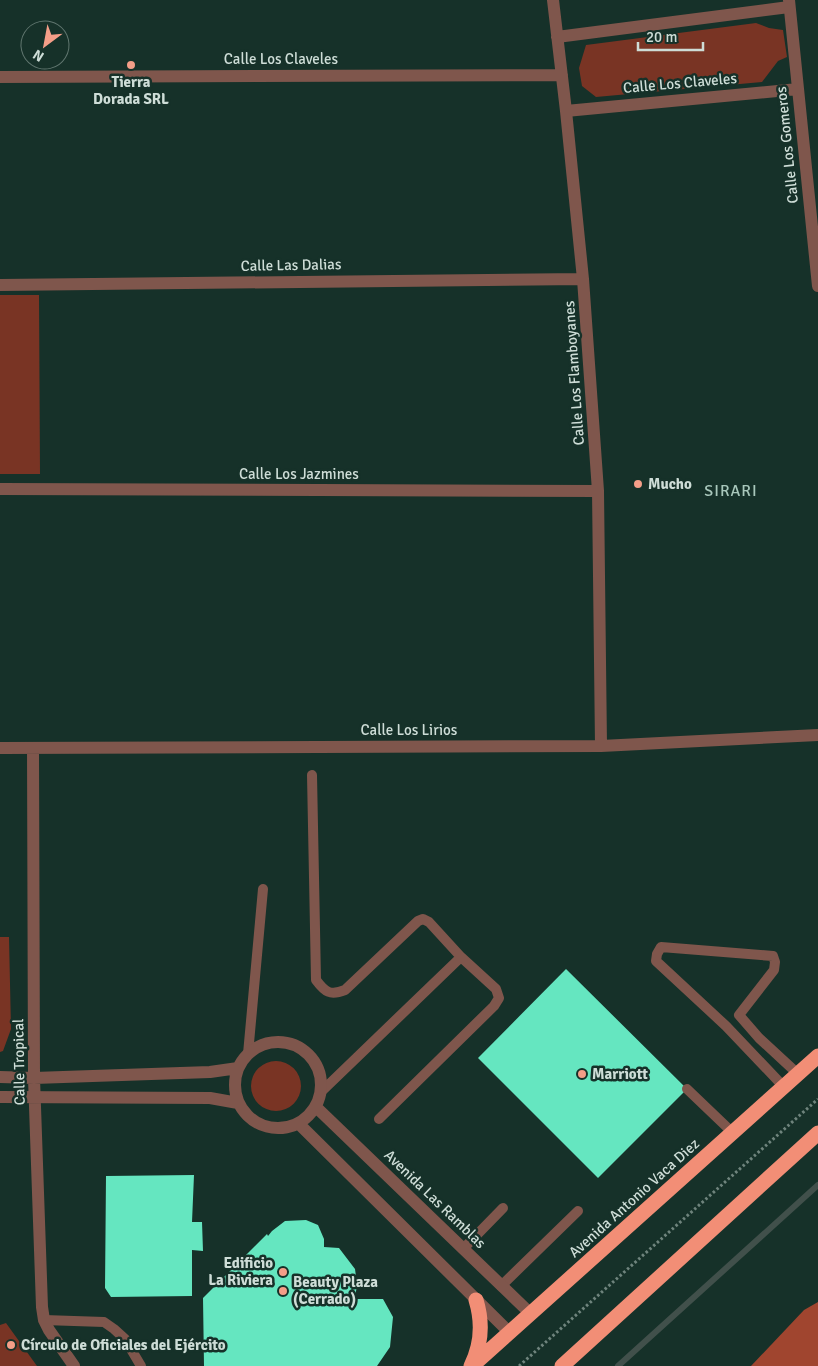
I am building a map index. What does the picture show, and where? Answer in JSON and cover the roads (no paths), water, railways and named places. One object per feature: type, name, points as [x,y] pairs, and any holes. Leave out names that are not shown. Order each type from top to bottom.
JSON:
[{"type":"highway","name":"Avenida Antonio Vaca Diez","points":[[472,1366],[818,1056]]},
{"type":"highway","points":[[562,1366],[818,1134]]},
{"type":"highway","points":[[472,1366],[480,1342],[481,1328],[476,1300]]},
{"type":"street","name":"Calle Los Flamboyanes","points":[[553,0],[583,279],[598,491],[601,746]]},
{"type":"street","points":[[557,36],[789,3]]},
{"type":"street","name":"Calle Los Gomeros","points":[[789,3],[818,286]]},
{"type":"street","name":"Calle Los Claveles","points":[[0,77],[562,74]]},
{"type":"street","name":"Calle Los Claveles","points":[[566,111],[798,88]]},
{"type":"street","name":"Calle Las Dalias","points":[[0,285],[583,279]]},
{"type":"street","name":"Calle Los Jazmines","points":[[0,489],[598,491]]},
{"type":"street","name":"Calle Los Lirios","points":[[0,748],[601,746],[818,735]]},
{"type":"street","name":"Calle Tropical","points":[[33,748],[34,1078],[42,1307],[44,1320],[49,1330],[74,1366]]},
{"type":"street","points":[[280,1042],[298,1046],[312,1057],[320,1073],[322,1091],[316,1107],[309,1117],[299,1124],[282,1129],[264,1126],[248,1117],[238,1102],[234,1085],[238,1068],[248,1054],[262,1044],[280,1042]]},
{"type":"street","points":[[0,1077],[34,1078],[210,1072],[238,1068]]},
{"type":"street","points":[[0,1097],[210,1098],[238,1102]]},
{"type":"street","name":"Avenida Las Ramblas","points":[[316,1107],[531,1314]]},
{"type":"street","points":[[299,1124],[510,1333]]},
{"type":"lane","points":[[312,775],[316,980],[323,990],[330,993],[345,990],[418,921],[423,920],[429,922],[461,957],[496,989],[498,998],[494,1006],[379,1119]]},
{"type":"lane","points":[[248,1054],[263,889]]},
{"type":"lane","points":[[726,1026],[739,1015],[774,970],[775,962],[773,956],[661,947],[656,961],[726,1026],[784,1087]]},
{"type":"lane","points":[[322,1091],[461,957]]},
{"type":"lane","points":[[739,1015],[759,1038],[798,1074]]},
{"type":"lane","points":[[687,1089],[733,1133]]},
{"type":"lane","points":[[463,1249],[503,1208]]},
{"type":"lane","points":[[502,1286],[578,1211]]},
{"type":"lane","points":[[44,1320],[104,1322],[125,1339],[141,1366]]},
{"type":"waterway","points":[[618,1366],[818,1185]]},
{"type":"place","name":"Tierra Dorada SRL","points":[[131,65]]},
{"type":"place","name":"Mucho","points":[[638,484]]},
{"type":"place","name":"Marriott","points":[[582,1074]]},
{"type":"place","name":"Edificio La Riviera","points":[[283,1272]]},
{"type":"place","name":"Beauty Plaza (Cerrado)","points":[[283,1291]]},
{"type":"place","name":"Círculo de Oficiales del Ejército","points":[[11,1345]]},
{"type":"district","name":"SIRARI","points":[[731,490]]}]
